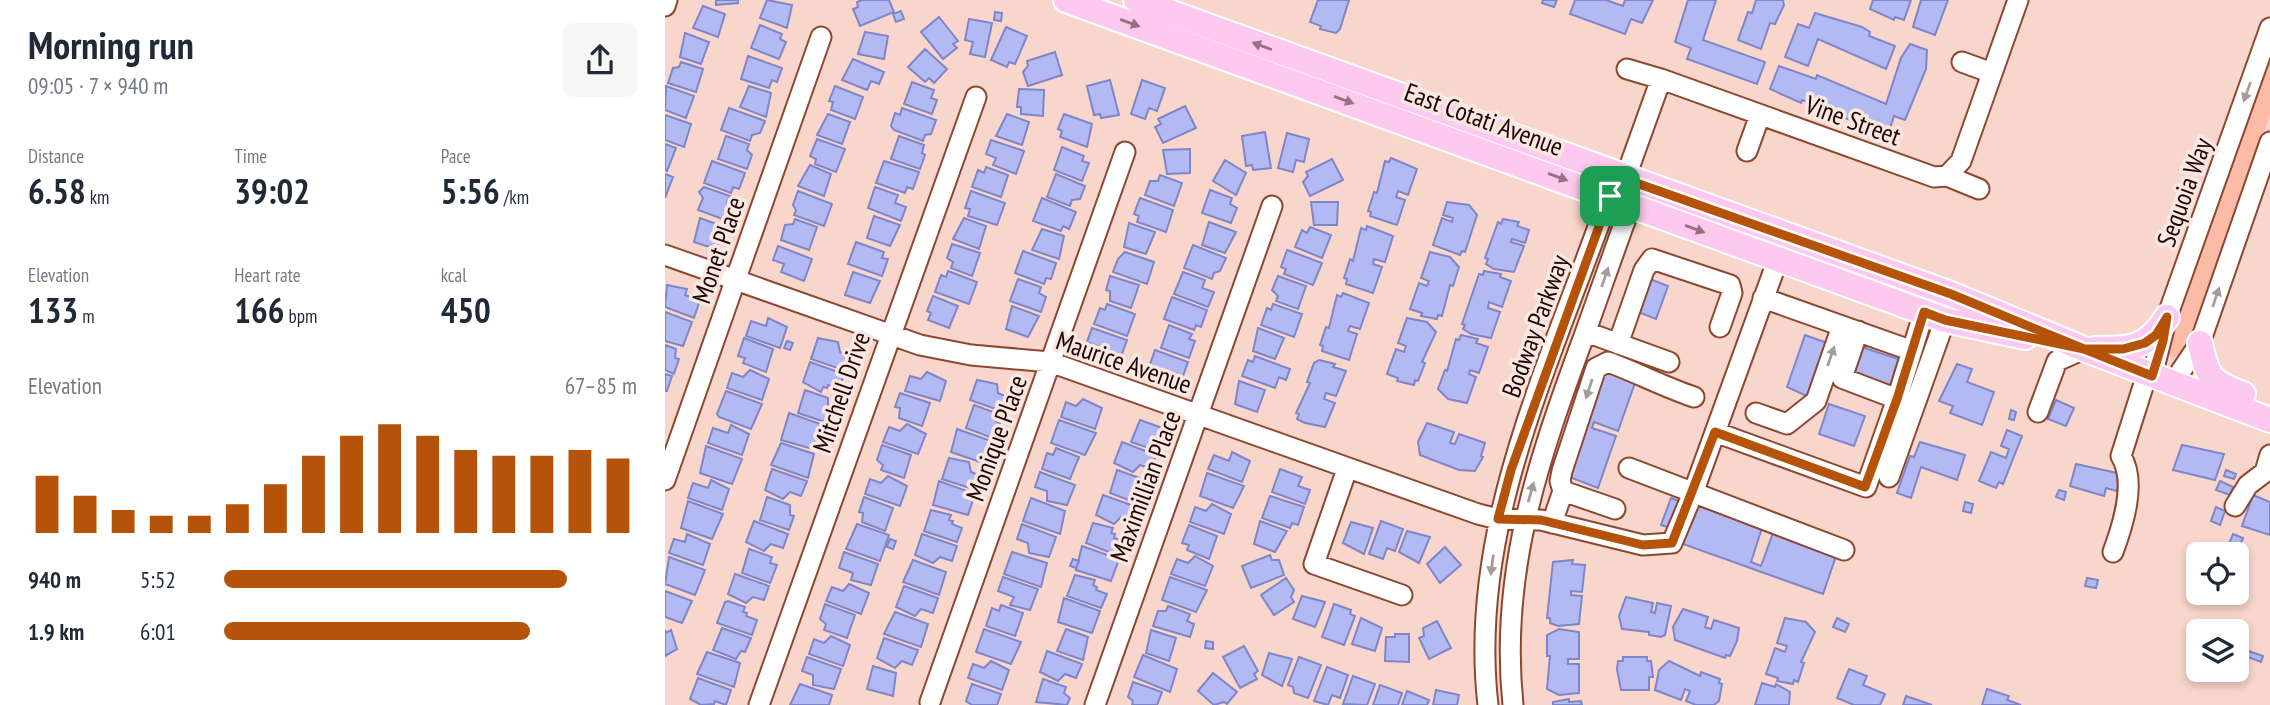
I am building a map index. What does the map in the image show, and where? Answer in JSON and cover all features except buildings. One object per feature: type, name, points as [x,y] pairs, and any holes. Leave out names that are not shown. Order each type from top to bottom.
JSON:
[{"type":"main road","name":"East Cotati Avenue","points":[[1066,0],[1622,193],[1951,294],[2084,349],[2270,420]]},
{"type":"main road","name":"East Cotati Avenue","points":[[1136,0],[1622,193],[1778,259],[1934,316],[2084,349]]},
{"type":"main road","points":[[2084,349],[2123,349],[2145,343],[2156,335],[2167,317]]},
{"type":"main road","points":[[2200,343],[2205,369],[2217,384],[2270,404]]},
{"type":"street","points":[[665,6],[667,0]]},
{"type":"street","points":[[1947,176],[1961,161],[2018,0]]},
{"type":"street","name":"Sequoia Way","points":[[2113,552],[2123,523],[2127,481],[2128,467],[2121,456],[2163,341],[2167,317],[2270,28]]},
{"type":"street","name":"Monet Place","points":[[665,480],[821,37]]},
{"type":"street","points":[[1962,62],[1992,73]]},
{"type":"street","name":"Vine Street","points":[[1627,69],[1934,177],[1947,176],[1979,189]]},
{"type":"street","points":[[1622,193],[1661,79]]},
{"type":"street","name":"Mitchell Drive","points":[[759,705],[976,97]]},
{"type":"street","points":[[1747,151],[1760,115]]},
{"type":"street","points":[[2176,385],[2181,371],[2200,343],[2270,142]]},
{"type":"street","name":"Monique Place","points":[[930,702],[1125,152]]},
{"type":"street","name":"Bodway Parkway","points":[[1513,705],[1510,616],[1523,522],[1545,442],[1586,332],[1622,193]]},
{"type":"street","name":"Bodway Parkway","points":[[1488,705],[1486,604],[1498,519],[1511,470],[1622,193]]},
{"type":"street","name":"Maximillian Place","points":[[1095,705],[1272,206]]},
{"type":"street","name":"Maurice Avenue","points":[[665,255],[920,345],[971,355],[1050,362],[1498,519],[1552,523],[1643,545],[1672,543],[1693,493]]},
{"type":"street","points":[[1618,344],[1644,270],[1653,259],[1730,285],[1732,293],[1720,327]]},
{"type":"street","points":[[1693,493],[1778,259]]},
{"type":"street","points":[[1763,298],[1910,350]]},
{"type":"street","points":[[1715,432],[1865,487],[1897,399],[1910,350],[1934,316]]},
{"type":"street","points":[[1889,477],[1934,316]]},
{"type":"street","points":[[1850,329],[1842,378],[1897,399]]},
{"type":"street","points":[[1756,413],[1787,424],[1816,401],[1850,329]]},
{"type":"street","points":[[1586,332],[1669,362]]},
{"type":"street","points":[[2038,412],[2057,361],[2084,349]]},
{"type":"street","points":[[1552,523],[1563,491],[1560,481],[1562,471],[1596,368],[1608,362],[1651,377],[1658,385],[1694,397]]},
{"type":"street","points":[[2235,506],[2248,485],[2265,472],[2270,455]]},
{"type":"street","points":[[1347,468],[1314,564],[1402,595]]},
{"type":"street","points":[[1629,468],[1844,550]]},
{"type":"street","points":[[1563,491],[1615,509]]},
{"type":"shaded area","points":[[2270,51],[2270,115],[2184,355],[2172,358],[2165,351]]},
{"type":"route","points":[[1610,196],[1511,470],[1498,519],[1523,522],[1541,520],[1643,545],[1672,543],[1715,432],[1865,487],[1897,399],[1910,350],[1924,312],[1945,320],[2084,349],[2152,376],[2163,341],[2167,317],[2156,335],[2145,343],[2123,349],[2084,349],[1951,294],[1625,179],[1610,196]]}]
